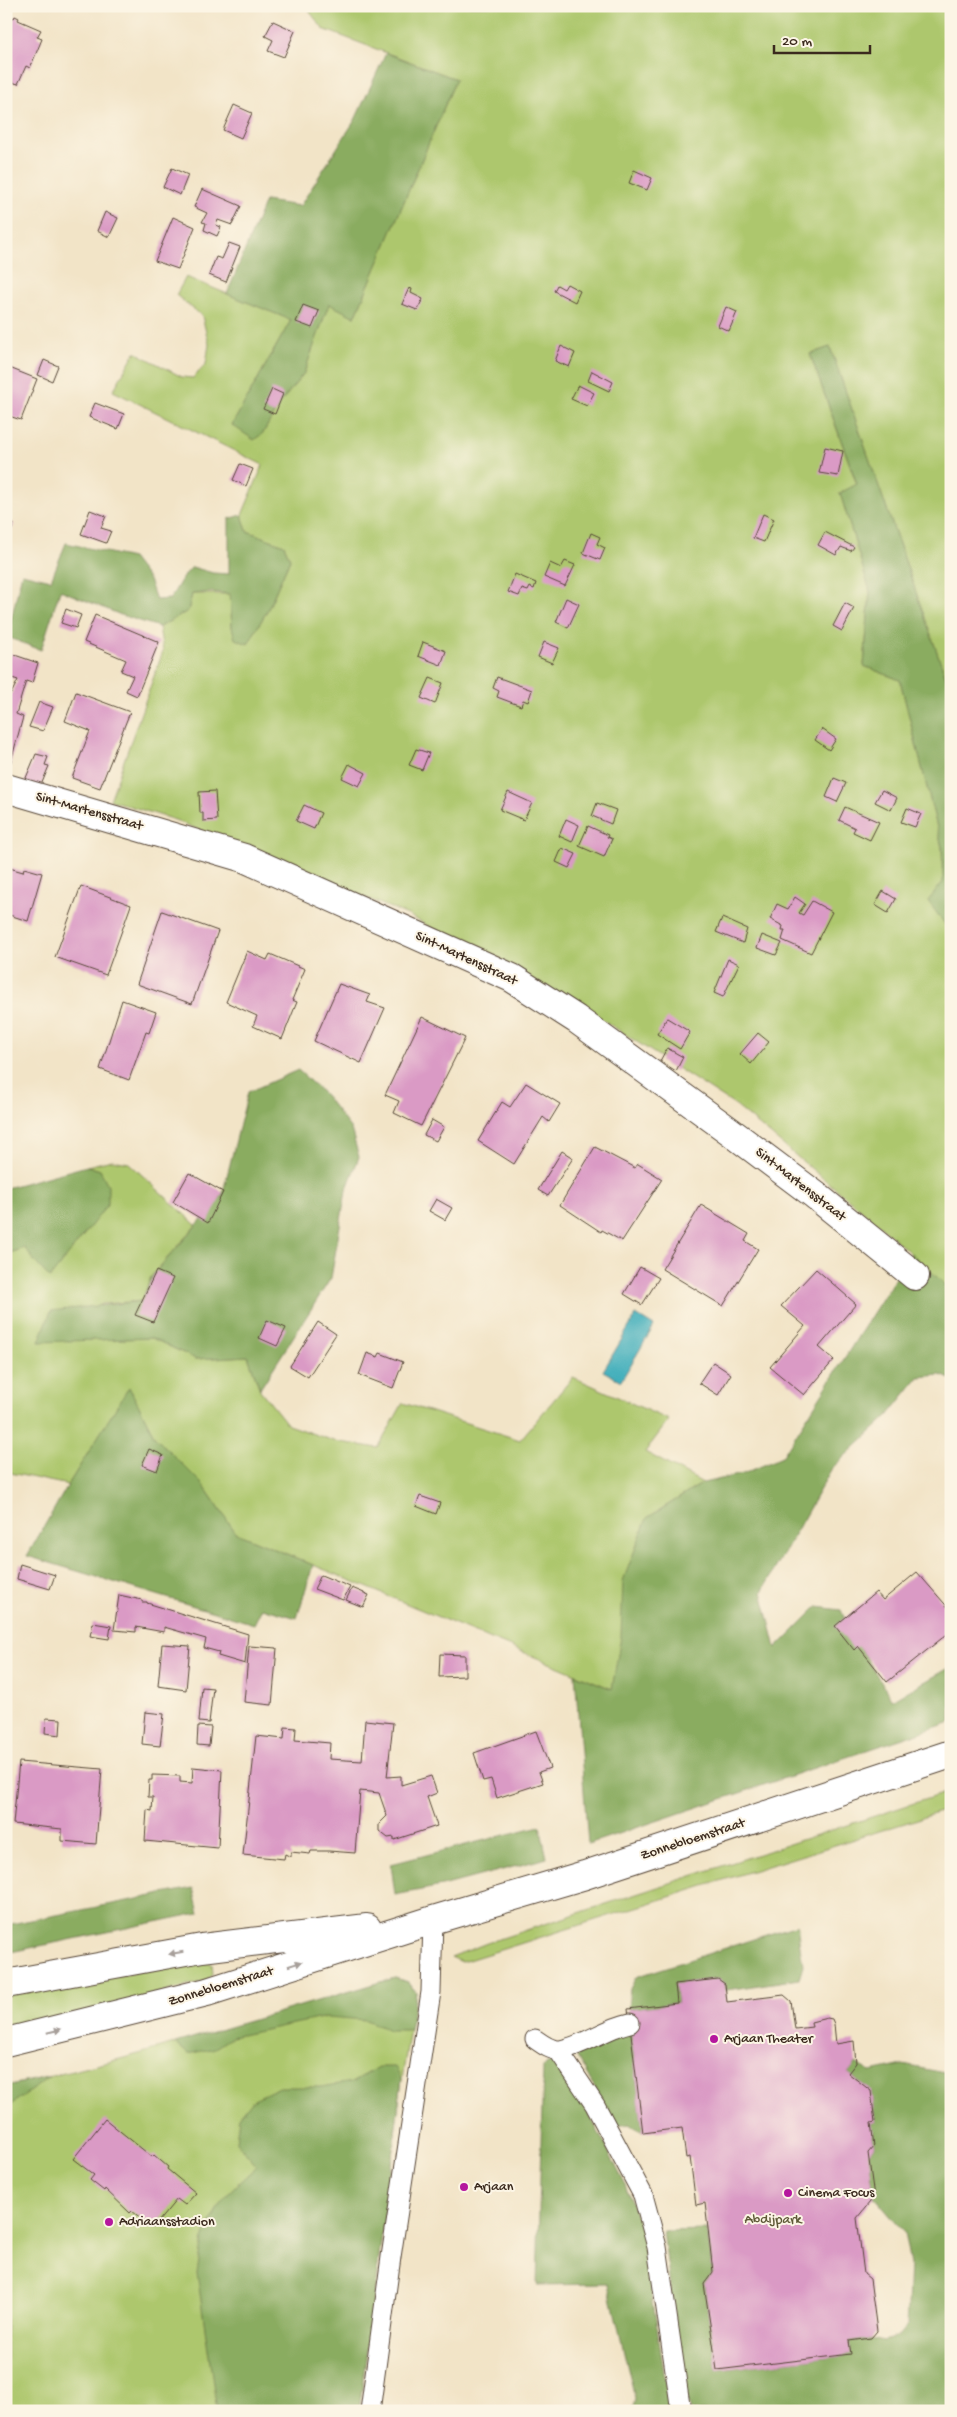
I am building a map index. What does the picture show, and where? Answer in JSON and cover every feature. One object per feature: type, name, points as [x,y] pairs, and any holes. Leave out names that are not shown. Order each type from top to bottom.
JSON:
[{"type":"main road","name":"Sint-Martensstraat","points":[[6,788],[244,858],[512,978],[576,1020],[731,1132],[815,1195],[916,1276]]},
{"type":"main road","name":"Zonnebloemstraat","points":[[6,2042],[207,1992],[433,1920],[594,1872],[951,1754]]},
{"type":"main road","name":"Zonnebloemstraat","points":[[6,1984],[207,1948],[433,1920]]},
{"type":"main road","points":[[207,1948],[221,1950],[227,1954],[232,1967],[232,1975],[226,1982],[207,1992]]},
{"type":"lane","points":[[370,2411],[391,2256],[431,1992],[433,1920]]},
{"type":"lane","points":[[558,2050],[619,2025],[630,2023]]},
{"type":"lane","points":[[535,2039],[545,2046],[558,2050],[595,2105],[643,2195],[657,2247],[680,2411]]},
{"type":"green space","points":[[310,6],[951,6],[951,692],[830,347],[810,354],[857,485],[840,493],[870,591],[864,666],[900,680],[942,847],[947,927],[951,928],[951,1290],[877,1223],[736,1106],[606,1022],[408,915],[175,820],[110,800],[163,651],[159,627],[188,611],[192,594],[230,594],[232,627],[248,644],[268,609],[290,559],[284,545],[247,531],[242,515],[263,465],[113,391],[135,352],[182,377],[193,378],[206,364],[209,344],[202,316],[176,295],[186,277],[291,320],[232,425],[263,433],[281,402],[304,373],[329,303],[355,317],[456,79],[323,29],[310,12]]},
{"type":"green space","points":[[386,53],[456,79],[355,317],[329,304],[304,373],[281,402],[263,433],[254,440],[232,425],[291,320],[227,294],[265,201],[300,206],[355,120]]},
{"type":"green space","points":[[830,347],[951,692],[951,928],[947,927],[928,901],[943,882],[942,847],[900,680],[864,666],[870,591],[840,493],[857,484],[810,354]]},
{"type":"green space","points":[[242,515],[247,531],[284,545],[290,559],[268,609],[248,644],[235,639],[232,627],[230,594],[212,592],[192,594],[188,611],[159,627],[121,615],[60,590],[41,650],[7,637],[22,573],[51,580],[66,543],[132,558],[149,580],[156,600],[170,599],[183,577],[192,567],[213,573],[229,574],[229,519]]},
{"type":"green space","points":[[298,1070],[325,1095],[351,1129],[359,1157],[346,1191],[331,1278],[260,1389],[248,1356],[196,1359],[152,1338],[39,1342],[51,1311],[142,1301],[151,1277],[222,1196],[248,1092]]},
{"type":"green space","points":[[112,1160],[129,1163],[196,1225],[151,1277],[142,1301],[102,1304],[39,1341],[152,1338],[196,1359],[248,1356],[260,1390],[288,1425],[334,1441],[378,1448],[403,1403],[520,1440],[573,1377],[669,1420],[645,1452],[703,1483],[647,1518],[612,1689],[236,1533],[203,1485],[155,1437],[129,1388],[68,1485],[6,1472],[6,1254],[25,1248],[35,1262],[92,1223],[108,1204],[100,1170],[87,1166]]},
{"type":"green space","points":[[87,1166],[100,1170],[108,1185],[108,1204],[50,1278],[25,1248],[6,1254],[6,1188]]},
{"type":"green space","points":[[911,1253],[951,1290],[951,1379],[940,1375],[919,1377],[887,1417],[832,1468],[762,1592],[776,1648],[817,1607],[841,1610],[849,1629],[892,1700],[951,1667],[951,1722],[588,1844],[575,1674],[612,1689],[621,1637],[623,1581],[647,1518],[703,1483],[743,1474],[782,1457]]},
{"type":"green space","points":[[129,1387],[155,1437],[203,1485],[236,1533],[313,1565],[297,1618],[262,1608],[254,1624],[27,1556],[68,1485]]},
{"type":"green space","points":[[951,1791],[940,1812],[462,1962],[451,1957],[487,1943]]},
{"type":"green space","points":[[540,1826],[547,1858],[442,1886],[395,1895],[391,1864]]},
{"type":"green space","points":[[193,1888],[199,1913],[6,1953],[6,1925]]},
{"type":"green space","points":[[797,1925],[803,1966],[799,1979],[726,1990],[725,1984],[718,1979],[675,1984],[677,2003],[628,2009],[630,1989],[636,1977]]},
{"type":"green space","points":[[205,1960],[212,1964],[213,1974],[206,1981],[6,2034],[6,1995]]},
{"type":"green space","points":[[395,1978],[408,1982],[416,1992],[402,2079],[359,2411],[6,2411],[6,2086],[153,2050]]},
{"type":"green space","points":[[395,1978],[408,1982],[416,1992],[410,2030],[389,2030],[366,2020],[327,2017],[232,2037],[215,2048],[188,2054],[175,2043]]},
{"type":"green space","points":[[631,2032],[643,2133],[629,2124],[617,2126],[577,2057],[581,2051]]},
{"type":"green space","points":[[552,2062],[565,2076],[588,2112],[624,2182],[642,2231],[670,2411],[632,2411],[635,2399],[608,2284],[537,2285],[543,2068],[547,2063]]},
{"type":"green space","points":[[856,2063],[871,2072],[903,2065],[951,2074],[951,2411],[691,2411],[682,2381],[663,2231],[707,2230],[713,2272],[704,2284],[717,2370],[850,2354],[849,2341],[871,2338],[884,2341],[899,2336],[907,2326],[910,2264],[904,2232],[874,2197],[869,2153],[874,2146],[871,2123],[875,2122],[871,2091],[848,2073]]},
{"type":"green space","points":[[379,2067],[395,2067],[402,2079],[359,2411],[217,2411],[197,2273],[203,2239],[219,2205],[233,2188],[257,2166],[236,2142],[239,2117],[254,2099],[280,2087],[321,2087],[352,2082]]},
{"type":"green space","points":[[50,2077],[6,2108],[6,2086]]},
{"type":"water","points":[[636,1315],[654,1326],[621,1381],[603,1371]]},
{"type":"building","points":[[6,13],[41,30],[37,37],[42,39],[30,68],[26,66],[18,84],[8,83],[10,81],[6,80]]},
{"type":"building","points":[[273,21],[295,31],[284,57],[268,51],[273,40],[265,36]]},
{"type":"building","points":[[234,105],[252,113],[241,138],[223,130]]},
{"type":"building","points":[[172,168],[188,175],[180,195],[163,187]]},
{"type":"building","points":[[634,170],[652,178],[647,190],[629,183]]},
{"type":"building","points":[[202,189],[241,206],[232,225],[218,220],[216,225],[221,227],[217,236],[204,230],[206,223],[202,222],[207,213],[194,207]]},
{"type":"building","points":[[105,212],[118,218],[109,237],[97,231]]},
{"type":"building","points":[[173,217],[195,227],[178,269],[155,261]]},
{"type":"building","points":[[229,243],[240,247],[226,282],[209,275],[216,257],[222,259]]},
{"type":"building","points":[[567,284],[580,291],[575,302],[554,291],[557,285],[564,289]]},
{"type":"building","points":[[409,288],[412,289],[411,293],[423,299],[417,310],[402,304]]},
{"type":"building","points":[[303,305],[319,311],[312,328],[296,322]]},
{"type":"building","points":[[726,307],[737,312],[729,331],[718,326]]},
{"type":"building","points":[[561,346],[575,353],[569,367],[555,361]]},
{"type":"building","points":[[44,360],[58,366],[52,381],[38,375]]},
{"type":"building","points":[[7,367],[37,379],[21,420],[9,416],[6,397]]},
{"type":"building","points":[[592,371],[613,382],[609,391],[588,381]]},
{"type":"building","points":[[578,385],[594,393],[587,406],[571,399]]},
{"type":"building","points":[[272,389],[283,394],[275,414],[263,409]]},
{"type":"building","points":[[95,403],[124,414],[118,429],[89,417]]},
{"type":"building","points":[[825,447],[843,451],[838,476],[819,473]]},
{"type":"building","points":[[240,464],[253,469],[246,486],[233,480]]},
{"type":"building","points":[[90,510],[106,516],[101,528],[111,531],[106,543],[81,534]]},
{"type":"building","points":[[763,514],[774,519],[764,542],[753,538]]},
{"type":"building","points":[[6,521],[14,524],[6,544]]},
{"type":"building","points":[[825,532],[854,547],[851,551],[841,547],[836,555],[818,545]]},
{"type":"building","points":[[591,533],[600,537],[597,544],[605,548],[600,560],[583,553]]},
{"type":"building","points":[[565,561],[575,565],[565,586],[544,577],[550,563],[561,568]]},
{"type":"building","points":[[515,574],[536,583],[534,589],[530,587],[528,591],[522,589],[519,596],[508,592]]},
{"type":"building","points":[[566,598],[579,604],[568,628],[556,622]]},
{"type":"building","points":[[845,603],[854,608],[842,631],[833,626]]},
{"type":"building","points":[[66,609],[81,615],[76,628],[61,623]]},
{"type":"building","points":[[95,615],[159,642],[137,696],[126,691],[133,676],[121,671],[126,660],[84,642]]},
{"type":"building","points":[[423,642],[446,651],[441,665],[418,656]]},
{"type":"building","points":[[544,642],[559,648],[552,663],[538,657]]},
{"type":"building","points":[[6,652],[38,663],[32,683],[26,681],[16,714],[23,717],[7,776],[6,693],[11,694],[18,680],[6,676]]},
{"type":"building","points":[[497,677],[532,690],[528,702],[523,700],[521,706],[497,697],[499,691],[493,688]]},
{"type":"building","points":[[430,678],[443,683],[435,704],[421,698]]},
{"type":"building","points":[[76,692],[130,712],[100,788],[72,778],[90,731],[65,721]]},
{"type":"building","points":[[39,702],[53,707],[43,731],[29,727]]},
{"type":"building","points":[[822,729],[836,739],[829,750],[815,740]]},
{"type":"building","points":[[416,749],[429,753],[422,770],[409,765]]},
{"type":"building","points":[[36,754],[48,757],[45,765],[49,766],[39,790],[23,785]]},
{"type":"building","points":[[349,764],[366,773],[359,786],[342,778]]},
{"type":"building","points":[[834,778],[846,783],[837,802],[826,797]]},
{"type":"building","points":[[882,790],[897,798],[891,810],[875,802]]},
{"type":"building","points":[[215,791],[217,820],[203,821],[203,813],[200,813],[199,792]]},
{"type":"building","points":[[508,792],[532,803],[524,820],[500,810]]},
{"type":"building","points":[[597,803],[616,810],[611,824],[592,816]]},
{"type":"building","points":[[304,805],[321,813],[314,829],[296,821]]},
{"type":"building","points":[[845,807],[879,822],[870,840],[853,832],[855,828],[839,820]]},
{"type":"building","points":[[907,808],[921,814],[915,827],[901,822]]},
{"type":"building","points":[[566,819],[579,825],[572,842],[559,836]]},
{"type":"building","points":[[588,826],[608,835],[607,837],[612,839],[604,857],[579,846]]},
{"type":"building","points":[[562,848],[576,854],[569,868],[556,862]]},
{"type":"building","points":[[6,867],[23,872],[24,868],[42,873],[28,921],[6,914]]},
{"type":"building","points":[[81,886],[131,905],[106,975],[55,957]]},
{"type":"building","points":[[883,891],[896,899],[888,913],[875,905]]},
{"type":"building","points":[[795,897],[805,904],[799,913],[803,915],[812,901],[832,912],[811,953],[782,940],[785,930],[782,930],[783,926],[770,919],[777,904],[788,909]]},
{"type":"building","points":[[162,911],[218,931],[192,1004],[137,984]]},
{"type":"building","points":[[722,918],[747,929],[743,943],[716,932]]},
{"type":"building","points":[[762,935],[782,943],[776,955],[757,948]]},
{"type":"building","points":[[247,951],[267,960],[270,954],[305,969],[292,1000],[297,1002],[282,1039],[253,1026],[257,1016],[226,1002]]},
{"type":"building","points":[[728,959],[739,964],[723,997],[714,993]]},
{"type":"building","points":[[339,984],[370,995],[367,1002],[385,1008],[361,1063],[314,1041]]},
{"type":"building","points":[[122,1000],[156,1012],[149,1033],[146,1032],[129,1080],[100,1069]]},
{"type":"building","points":[[422,1017],[465,1038],[421,1126],[394,1113],[399,1101],[385,1095]]},
{"type":"building","points":[[667,1018],[690,1032],[680,1049],[657,1034]]},
{"type":"building","points":[[758,1033],[769,1042],[751,1064],[740,1054]]},
{"type":"building","points":[[667,1048],[683,1057],[676,1071],[660,1061]]},
{"type":"building","points":[[526,1083],[560,1104],[549,1122],[543,1117],[514,1164],[478,1141],[502,1102],[510,1107]]},
{"type":"building","points":[[432,1120],[444,1127],[436,1141],[424,1135]]},
{"type":"building","points":[[595,1147],[635,1168],[638,1164],[662,1179],[622,1241],[602,1230],[601,1232],[560,1205]]},
{"type":"building","points":[[562,1151],[573,1158],[548,1196],[538,1190]]},
{"type":"building","points":[[189,1173],[223,1192],[208,1223],[173,1202]]},
{"type":"building","points":[[436,1199],[452,1208],[445,1220],[429,1211]]},
{"type":"building","points":[[701,1205],[749,1234],[745,1241],[758,1249],[723,1306],[662,1269]]},
{"type":"building","points":[[640,1267],[659,1278],[642,1305],[624,1294]]},
{"type":"building","points":[[816,1269],[856,1304],[819,1347],[834,1360],[804,1395],[770,1367],[805,1326],[781,1306]]},
{"type":"building","points":[[156,1271],[173,1278],[153,1322],[135,1315]]},
{"type":"building","points":[[267,1320],[286,1328],[277,1346],[259,1338]]},
{"type":"building","points":[[318,1322],[336,1334],[308,1377],[290,1366]]},
{"type":"building","points":[[367,1353],[378,1357],[380,1353],[403,1362],[393,1388],[359,1375]]},
{"type":"building","points":[[713,1362],[731,1374],[718,1395],[699,1383]]},
{"type":"building","points":[[149,1449],[163,1455],[157,1471],[142,1465]]},
{"type":"building","points":[[420,1496],[440,1503],[436,1514],[416,1506]]},
{"type":"building","points":[[20,1564],[55,1575],[50,1589],[17,1579]]},
{"type":"building","points":[[917,1572],[951,1611],[951,1631],[887,1682],[858,1646],[854,1650],[835,1626],[876,1592],[883,1600]]},
{"type":"building","points":[[321,1575],[350,1587],[343,1600],[314,1589]]},
{"type":"building","points":[[352,1588],[369,1595],[363,1607],[346,1600]]},
{"type":"building","points":[[119,1595],[142,1600],[142,1602],[248,1634],[245,1664],[218,1656],[219,1652],[204,1648],[206,1639],[164,1627],[164,1632],[136,1627],[136,1632],[114,1630]]},
{"type":"building","points":[[93,1623],[111,1626],[109,1639],[90,1636]]},
{"type":"building","points":[[162,1644],[190,1646],[186,1690],[158,1686]]},
{"type":"building","points":[[249,1646],[277,1648],[272,1705],[244,1702]]},
{"type":"building","points":[[440,1654],[465,1655],[465,1676],[439,1677]]},
{"type":"building","points":[[202,1687],[213,1688],[209,1723],[199,1722]]},
{"type":"building","points":[[145,1712],[164,1714],[160,1746],[142,1744]]},
{"type":"building","points":[[46,1718],[61,1719],[60,1735],[45,1733]]},
{"type":"building","points":[[365,1720],[393,1723],[387,1777],[401,1776],[401,1785],[431,1776],[437,1793],[427,1797],[437,1826],[394,1840],[394,1837],[388,1838],[379,1831],[379,1824],[387,1816],[379,1793],[360,1791],[355,1853],[311,1851],[310,1854],[291,1852],[291,1857],[285,1854],[284,1859],[243,1855],[256,1736],[284,1739],[285,1727],[296,1728],[295,1740],[330,1743],[329,1759],[362,1761]]},
{"type":"building","points":[[198,1726],[211,1727],[209,1746],[197,1745]]},
{"type":"building","points":[[536,1731],[550,1768],[539,1772],[543,1783],[497,1798],[491,1779],[483,1781],[474,1753]]},
{"type":"building","points":[[19,1762],[102,1769],[96,1844],[62,1841],[62,1829],[13,1824]]},
{"type":"building","points":[[193,1767],[222,1770],[218,1848],[145,1841],[147,1810],[152,1811],[153,1797],[148,1797],[149,1780],[152,1780],[152,1775],[180,1776],[180,1782],[192,1783]]},
{"type":"building","points":[[718,1979],[725,1984],[727,2002],[784,1995],[791,2001],[795,2029],[812,2027],[811,2022],[827,2018],[832,2019],[836,2044],[854,2041],[856,2063],[848,2073],[871,2091],[875,2122],[871,2123],[874,2146],[868,2153],[874,2197],[857,2218],[864,2274],[870,2279],[877,2331],[871,2338],[849,2341],[851,2354],[717,2370],[704,2284],[713,2272],[705,2203],[696,2205],[690,2157],[686,2158],[682,2128],[643,2133],[628,2009],[677,2003],[675,1984]]},
{"type":"building","points":[[105,2119],[152,2157],[154,2155],[168,2167],[167,2169],[196,2193],[185,2205],[177,2199],[153,2228],[132,2211],[130,2213],[105,2189],[104,2191],[90,2180],[94,2175],[73,2159]]},
{"type":"place","name":"Arjaan Theater","points":[[714,2039]]},
{"type":"place","name":"Arjaan","points":[[464,2187]]},
{"type":"place","name":"Cinema Focus","points":[[788,2193]]},
{"type":"place","name":"Adriaansstadion","points":[[109,2222]]},
{"type":"park label","name":"Abdijpark","points":[[773,2220]]}]
